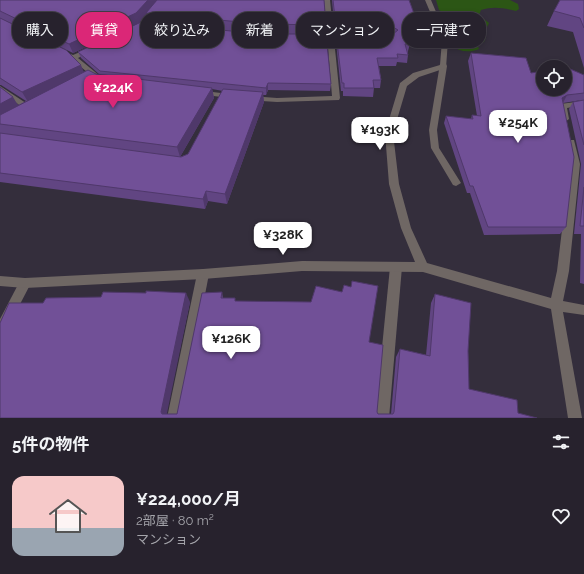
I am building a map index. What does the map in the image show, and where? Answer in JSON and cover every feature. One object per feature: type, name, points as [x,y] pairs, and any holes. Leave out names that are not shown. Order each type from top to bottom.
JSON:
[{"type":"street","points":[[152,12],[162,0]]},
{"type":"street","points":[[242,97],[277,100],[336,98],[327,0]]},
{"type":"street","points":[[428,0],[446,40],[433,130],[435,148],[456,184]]},
{"type":"street","points":[[53,48],[73,58],[90,76],[100,81],[108,82]]},
{"type":"street","points":[[73,58],[95,48]]},
{"type":"street","points":[[423,267],[406,228],[394,184],[389,133],[402,85],[416,75],[443,66]]},
{"type":"street","points":[[0,88],[31,105],[0,124]]},
{"type":"street","points":[[191,92],[222,97]]},
{"type":"street","points":[[575,418],[556,305],[562,271],[575,164],[563,106],[584,103]]},
{"type":"street","points":[[0,281],[25,283],[203,274],[302,266],[423,267],[556,305],[584,310]]},
{"type":"street","points":[[382,418],[396,267]]},
{"type":"street","points":[[174,418],[203,274]]},
{"type":"street","points":[[0,331],[25,283]]},
{"type":"green space","points":[[436,0],[510,0],[518,4],[519,9],[516,11],[490,8],[481,10],[480,12],[442,12],[439,10]]},
{"type":"green space","points":[[486,21],[489,23],[486,27]]},
{"type":"green space","points":[[456,48],[479,49],[464,51]]},
{"type":"building","points":[[0,0],[148,0],[136,13],[132,15],[132,12],[76,12],[76,41],[69,44],[68,12],[12,12],[12,17],[0,11]]},
{"type":"building","points":[[157,0],[324,0],[325,12],[296,12],[296,25],[288,24],[288,12],[232,12],[232,21],[224,20],[224,12],[147,12]]},
{"type":"building","points":[[333,0],[409,0],[413,12],[402,12],[402,48],[406,48],[408,55],[397,54],[398,58],[377,58],[381,80],[373,80],[374,88],[344,88],[338,48],[394,48],[394,33],[398,30],[394,28],[394,12],[334,12]]},
{"type":"building","points":[[560,0],[584,0],[584,28],[580,18],[554,11]]},
{"type":"building","points":[[0,18],[12,24],[12,48],[62,48],[66,50],[81,65],[22,92],[0,78]]},
{"type":"building","points":[[140,22],[140,48],[224,48],[224,30],[232,31],[232,48],[288,48],[288,34],[296,34],[296,48],[327,48],[331,84],[268,83],[266,88],[100,71],[78,52],[86,48],[132,48],[132,26]]},
{"type":"building","points":[[471,53],[526,58],[531,73],[536,72],[536,96],[565,96],[562,98],[574,157],[566,227],[488,227],[473,186],[470,186],[446,116],[473,119],[472,115],[481,116]]},
{"type":"building","points":[[88,70],[96,74],[212,88],[177,147],[0,124],[0,115]]},
{"type":"building","points":[[572,70],[584,75],[584,93],[572,94]]},
{"type":"building","points":[[0,87],[13,97],[0,104]]},
{"type":"building","points":[[223,89],[263,92],[225,194],[206,191],[203,199],[0,173],[0,133],[181,157],[188,154]]},
{"type":"building","points":[[584,100],[584,145],[573,102]]},
{"type":"building","points":[[584,187],[584,226],[580,226]]},
{"type":"building","points":[[352,281],[378,286],[369,342],[383,345],[378,414],[393,414],[394,412],[400,349],[430,356],[435,294],[471,303],[468,351],[469,389],[517,400],[518,413],[537,418],[0,418],[0,323],[9,303],[43,303],[46,298],[101,297],[103,292],[146,293],[146,291],[186,293],[161,412],[162,414],[177,414],[202,293],[222,292],[221,298],[235,298],[235,301],[311,302],[316,286],[342,292],[344,285],[351,287]]}]
